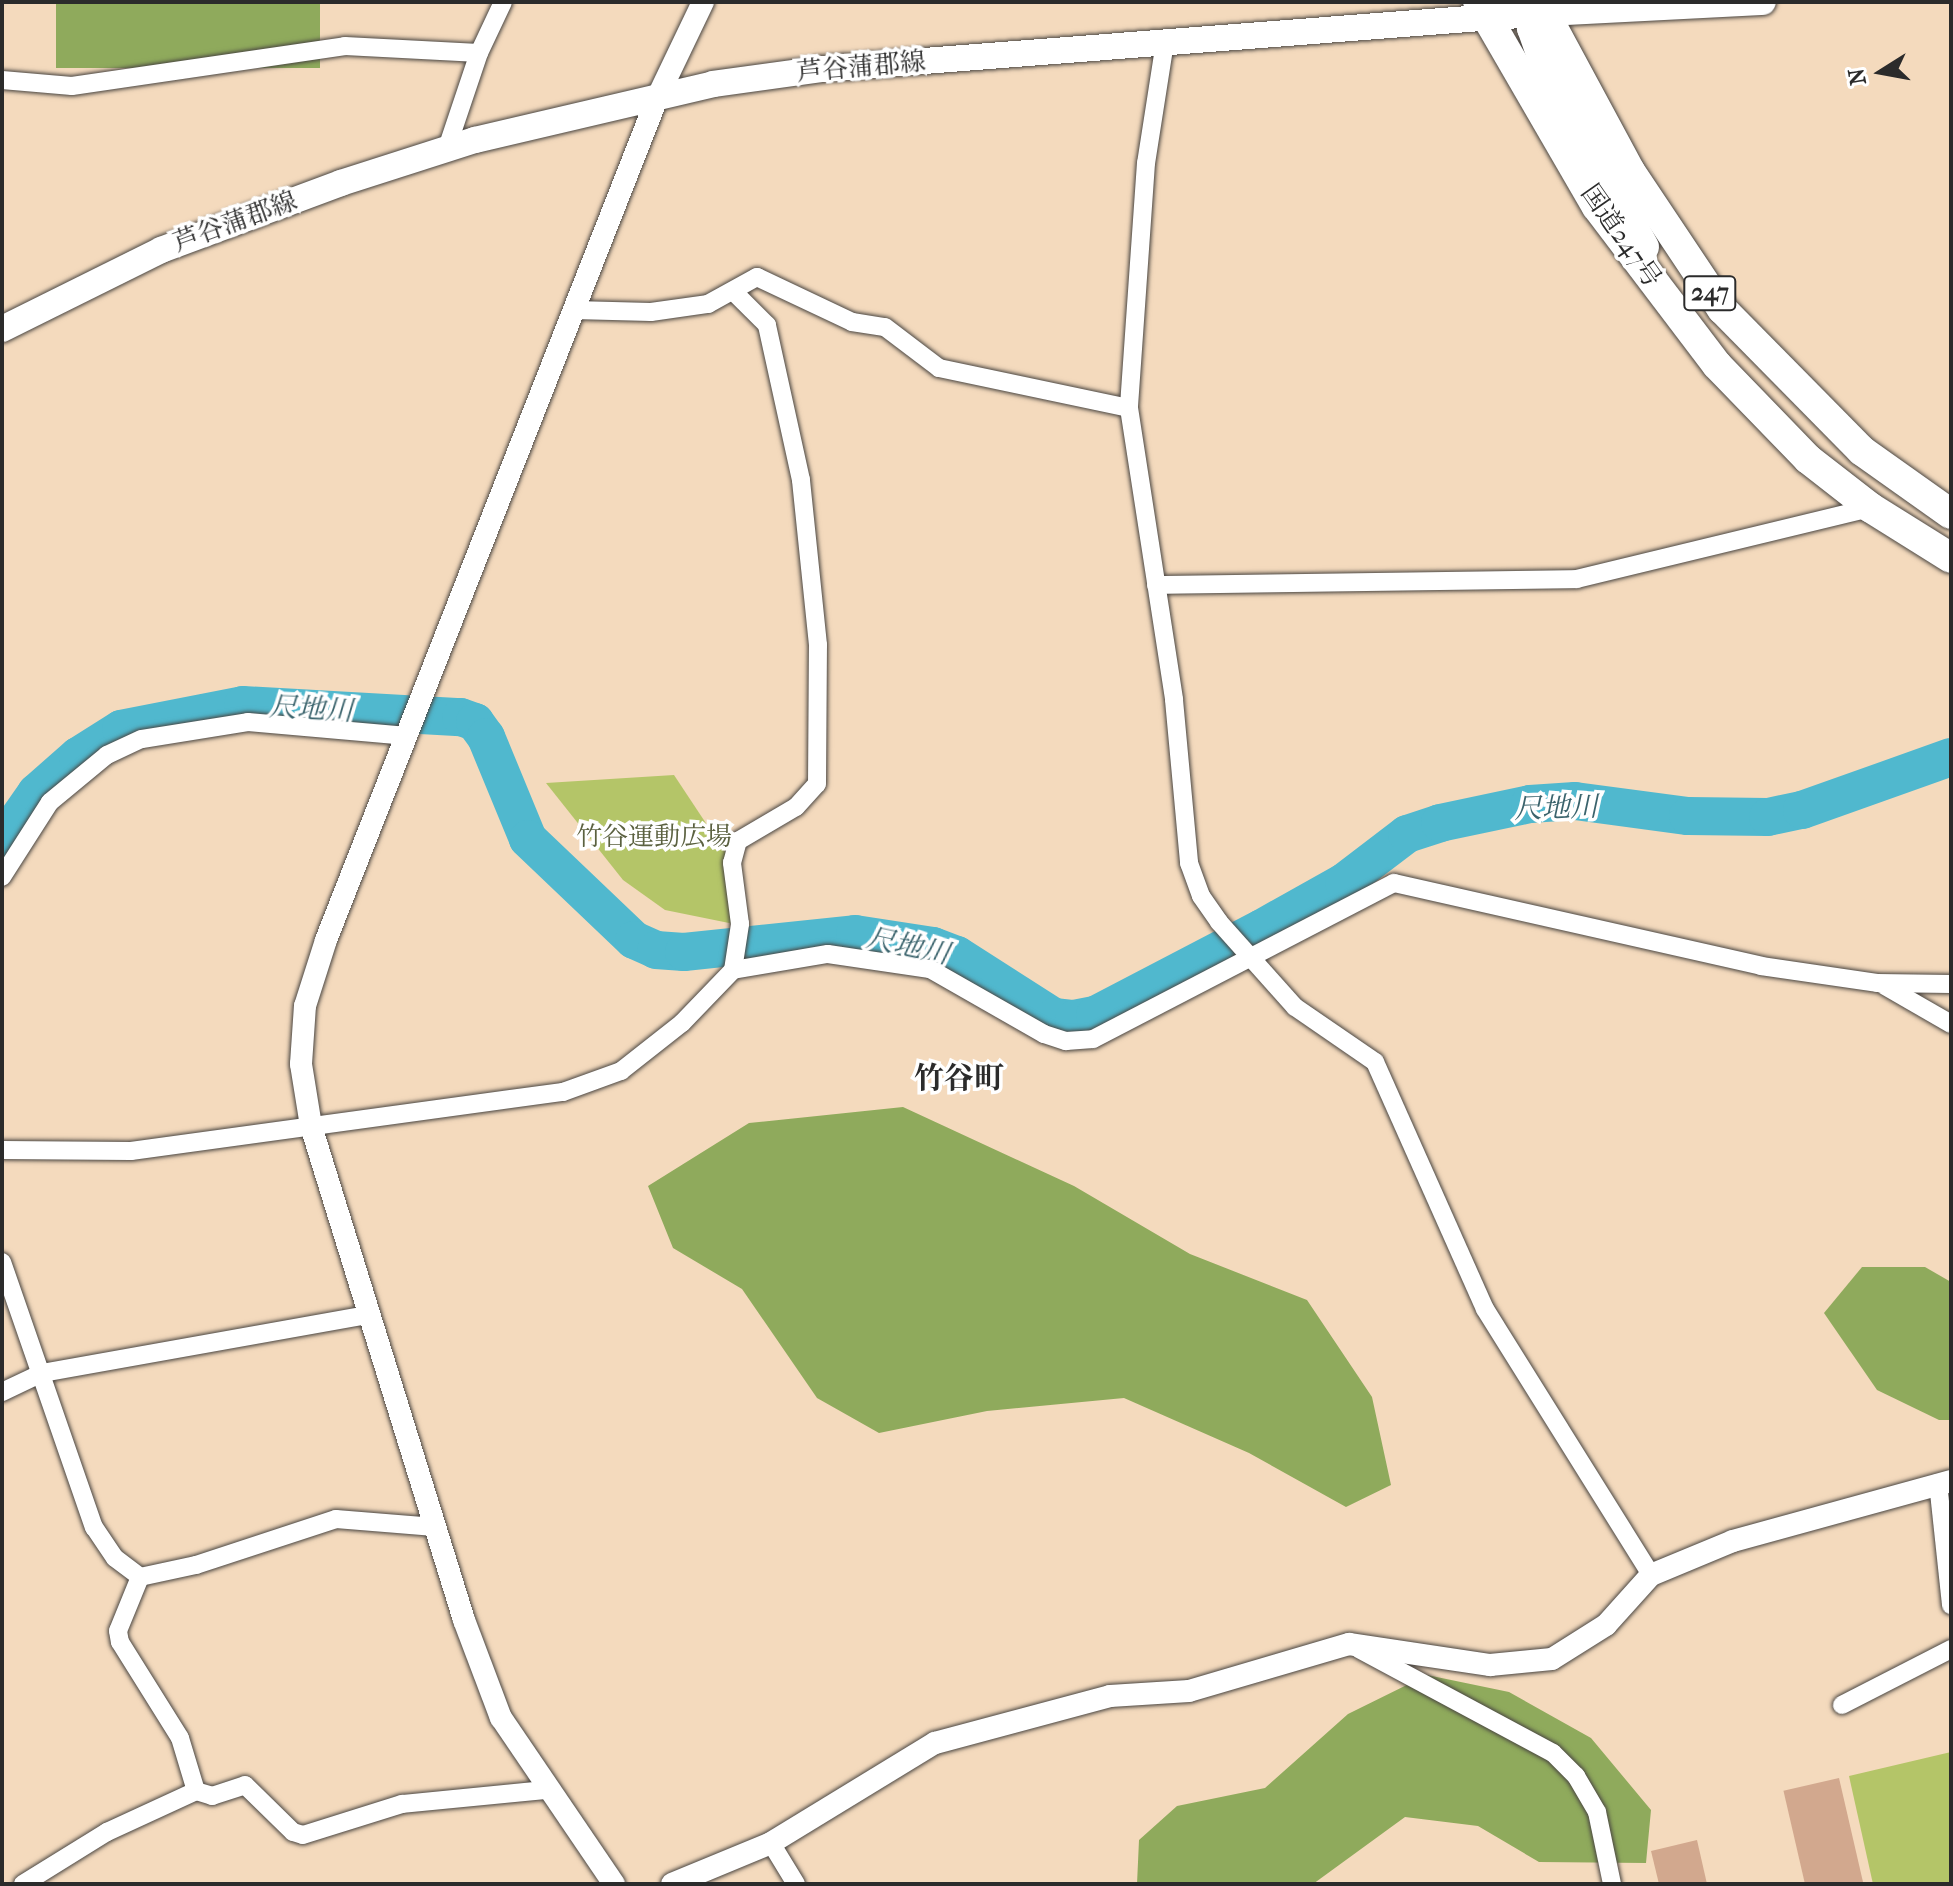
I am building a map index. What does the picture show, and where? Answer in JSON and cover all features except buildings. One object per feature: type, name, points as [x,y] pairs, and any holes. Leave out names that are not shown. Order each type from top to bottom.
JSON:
[{"type":"highway","name":"国道247号","points":[[1488,7],[1597,207],[1664,298],[1757,408],[1808,459],[1871,508],[1951,558]]},
{"type":"highway","name":"247","points":[[1542,7],[1532,28],[1546,68],[1645,247],[1664,298]]},
{"type":"highway","name":"国道247号","points":[[1542,7],[1630,171],[1722,309],[1862,451],[1950,512]]},
{"type":"main road","name":"芦谷蒲郡線","points":[[2,329],[161,250],[447,148],[658,96],[821,69],[1165,42],[1488,7],[1763,2]]},
{"type":"street","points":[[447,148],[479,53],[503,2]]},
{"type":"street","points":[[614,1884],[546,1790],[501,1718],[435,1527],[311,1126],[301,1064],[305,1006],[422,695],[658,96],[703,2]]},
{"type":"street","points":[[1165,42],[1146,163],[1129,408],[1174,700],[1189,863],[1201,896],[1228,932],[1295,1007],[1375,1062],[1485,1309],[1651,1575]]},
{"type":"street","points":[[2,80],[72,86],[345,46],[479,53]]},
{"type":"street","points":[[574,310],[651,312],[708,304],[757,277],[852,322],[885,327],[939,368],[1129,408]]},
{"type":"street","points":[[2,1150],[131,1151],[563,1092],[621,1071],[682,1023],[734,966],[738,935],[732,863],[738,841],[796,807],[817,784],[818,645],[801,480],[767,325],[734,292]]},
{"type":"street","points":[[1156,585],[1577,579],[1871,508]]},
{"type":"street","points":[[2,877],[50,802],[107,755],[142,739],[248,722],[408,732]]},
{"type":"street","points":[[734,966],[828,954],[930,969],[1044,1034],[1066,1041],[1093,1039],[1394,883],[1761,966],[1877,983],[1951,984]]},
{"type":"street","points":[[1877,983],[1919,1001],[1951,1024]]},
{"type":"street","points":[[2,1262],[94,1527],[115,1558],[140,1577],[196,1565],[293,1529],[336,1519],[435,1527]]},
{"type":"street","points":[[2,1392],[42,1373],[369,1315]]},
{"type":"street","points":[[672,1884],[771,1843],[935,1743],[1110,1696],[1189,1691],[1349,1644],[1490,1665],[1552,1659],[1606,1625],[1651,1575],[1733,1541],[1945,1482],[1951,1605]]},
{"type":"street","points":[[140,1577],[118,1631],[120,1642],[180,1738],[196,1791]]},
{"type":"street","points":[[1349,1644],[1553,1753],[1576,1776],[1597,1812],[1612,1884]]},
{"type":"street","points":[[1842,1705],[1951,1649]]},
{"type":"street","points":[[23,1884],[107,1832],[196,1791],[212,1796],[245,1785],[293,1832],[303,1835],[402,1804],[546,1790]]},
{"type":"street","points":[[771,1843],[796,1884]]},
{"type":"green space","points":[[56,2],[320,2],[320,68],[56,68]]},
{"type":"green space","name":"竹谷運動広場","points":[[674,775],[729,858],[734,924],[665,910],[623,880],[546,783]]},
{"type":"green space","points":[[903,1107],[1074,1186],[1190,1254],[1307,1300],[1372,1397],[1391,1485],[1346,1507],[1249,1453],[1124,1398],[987,1411],[879,1433],[817,1398],[742,1289],[673,1248],[648,1186],[749,1123]]},
{"type":"green space","points":[[1862,1267],[1925,1267],[1951,1282],[1951,1420],[1939,1420],[1877,1390],[1824,1313]]},
{"type":"green space","points":[[1427,1675],[1509,1692],[1591,1738],[1651,1810],[1646,1863],[1539,1862],[1478,1826],[1405,1817],[1313,1884],[1137,1884],[1139,1840],[1177,1806],[1265,1788],[1348,1714]]},
{"type":"green space","points":[[1951,1752],[1951,1884],[1873,1884],[1849,1776]]},
{"type":"waterway","name":"尺地川","points":[[2,842],[36,793],[78,756],[121,729],[243,705],[461,717],[475,722],[486,737],[528,839],[634,940],[656,950],[684,952],[855,934],[933,946],[957,955],[1054,1017],[1074,1019],[1095,1015],[1262,928],[1344,882],[1407,834],[1440,823],[1530,804],[1575,801],[1688,816],[1768,817],[1802,810],[1951,757]]},
{"type":"district","name":"竹谷町","points":[[959,1079]]}]
